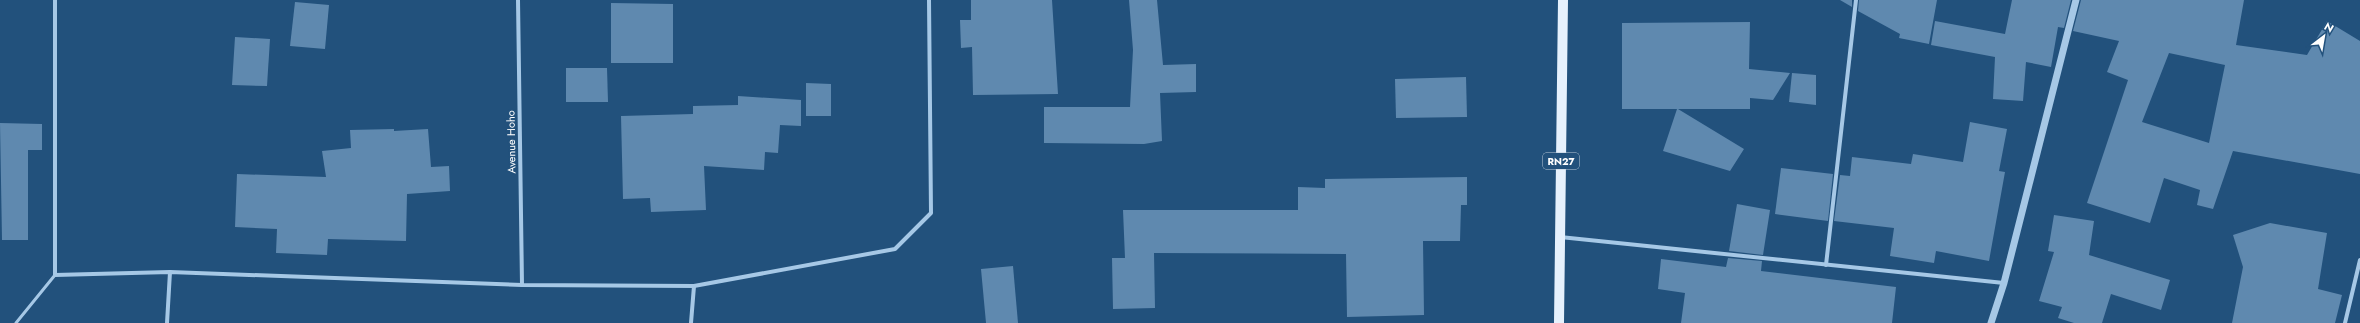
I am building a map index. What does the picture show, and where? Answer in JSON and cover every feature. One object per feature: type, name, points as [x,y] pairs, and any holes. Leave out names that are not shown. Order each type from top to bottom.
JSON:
[{"type":"main road","name":"RN27","points":[[1559,323],[1562,0]]},
{"type":"street","points":[[55,0],[55,275],[170,272],[522,285],[694,286],[895,249],[931,213],[929,0]]},
{"type":"street","name":"Avenue Hoho","points":[[518,0],[522,285]]},
{"type":"street","points":[[1826,265],[1856,0]]},
{"type":"street","points":[[1991,323],[2004,283],[2076,0]]},
{"type":"street","points":[[1559,237],[2004,283]]},
{"type":"street","points":[[2345,323],[2360,260]]},
{"type":"street","points":[[167,323],[170,272]]},
{"type":"street","points":[[691,323],[694,286]]},
{"type":"lane","points":[[16,323],[55,275]]},
{"type":"building","points":[[971,0],[1052,0],[1058,94],[973,95],[972,47],[961,48],[960,20],[971,20]]},
{"type":"building","points":[[1129,0],[1157,0],[1163,65],[1196,64],[1196,92],[1160,93],[1162,141],[1144,144],[1044,143],[1044,107],[1130,107],[1133,50]]},
{"type":"building","points":[[1840,0],[1852,0],[1852,7]]},
{"type":"building","points":[[1859,0],[1937,0],[1929,44],[1899,38],[1900,34],[1858,11]]},
{"type":"building","points":[[2012,0],[2071,0],[2064,28],[2058,27],[2051,67],[2026,62],[2023,101],[1993,99],[1995,57],[1931,45],[1935,21],[2005,34]]},
{"type":"building","points":[[2081,0],[2244,0],[2236,45],[2307,55],[2327,21],[2360,41],[2360,174],[2233,151],[2213,209],[2197,205],[2200,190],[2164,178],[2150,223],[2087,203],[2128,80],[2107,72],[2119,41],[2073,31]],"holes":[[[2169,53],[2225,65],[2209,143],[2142,122]]]},
{"type":"building","points":[[295,2],[329,5],[325,49],[290,46]]},
{"type":"building","points":[[611,3],[673,4],[673,63],[611,63]]},
{"type":"building","points":[[1750,22],[1749,69],[1790,73],[1773,100],[1750,98],[1750,109],[1678,109],[1744,149],[1730,171],[1663,151],[1677,109],[1622,109],[1622,23]]},
{"type":"building","points":[[235,37],[270,39],[267,86],[232,85]]},
{"type":"building","points":[[566,68],[607,68],[608,102],[566,102]]},
{"type":"building","points":[[1792,73],[1816,75],[1816,105],[1789,102]]},
{"type":"building","points":[[1466,77],[1467,117],[1396,118],[1395,79]]},
{"type":"building","points":[[806,83],[831,84],[831,116],[806,116]]},
{"type":"building","points":[[738,96],[801,100],[801,126],[780,125],[778,153],[765,152],[764,170],[704,166],[706,210],[651,212],[650,198],[623,199],[621,116],[693,114],[693,106],[738,105]]},
{"type":"building","points":[[1970,122],[2007,129],[1999,171],[2005,172],[1989,261],[1936,251],[1934,263],[1890,256],[1894,228],[1834,221],[1840,175],[1850,176],[1852,157],[1911,164],[1913,154],[1963,162]]},
{"type":"building","points":[[0,123],[42,124],[42,150],[28,150],[28,240],[2,240]]},
{"type":"building","points":[[394,129],[394,131],[428,129],[431,167],[449,166],[450,191],[407,194],[406,241],[328,239],[327,255],[276,253],[277,229],[235,227],[237,174],[326,177],[322,151],[351,148],[350,130]]},
{"type":"building","points":[[1781,168],[1833,174],[1828,221],[1775,214]]},
{"type":"building","points":[[1467,177],[1467,205],[1461,205],[1460,241],[1423,241],[1424,315],[1347,317],[1346,254],[1154,253],[1155,308],[1113,309],[1112,258],[1125,258],[1123,210],[1298,210],[1298,187],[1325,188],[1325,179]]},
{"type":"building","points":[[1737,204],[1770,210],[1763,255],[1729,251]]},
{"type":"building","points":[[2054,215],[2094,221],[2089,255],[2170,280],[2161,310],[2111,294],[2102,323],[2074,323],[2058,318],[2062,307],[2039,301],[2054,252],[2048,251]]},
{"type":"building","points":[[2270,223],[2327,233],[2318,289],[2342,295],[2335,323],[2232,323],[2243,267],[2233,235]]},
{"type":"building","points":[[1728,258],[1762,261],[1761,271],[1896,287],[1892,323],[1681,323],[1685,293],[1658,289],[1661,259],[1726,267]]},
{"type":"building","points":[[1013,266],[1018,323],[986,323],[981,269]]}]
